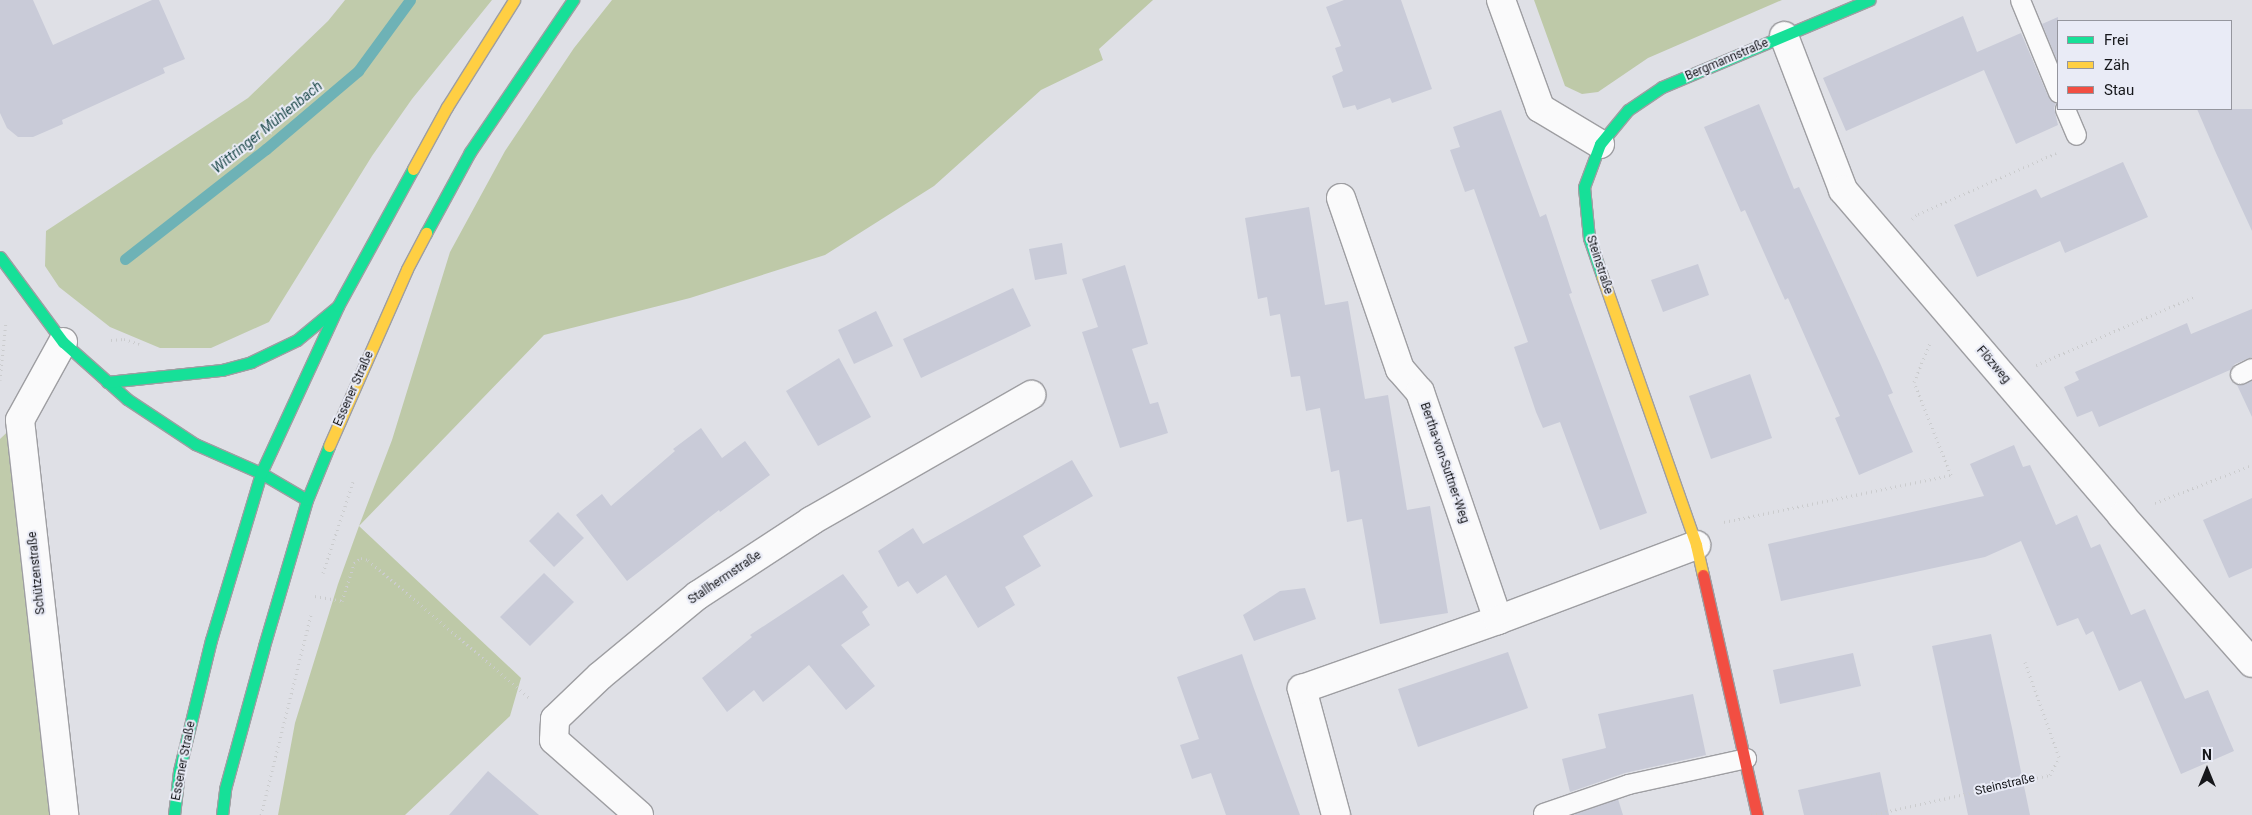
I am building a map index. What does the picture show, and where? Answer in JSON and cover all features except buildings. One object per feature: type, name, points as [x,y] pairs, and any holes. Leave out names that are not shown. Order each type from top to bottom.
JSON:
[{"type":"main road","name":"Essener Straße","points":[[174,815],[179,771],[211,640],[261,474],[338,306],[448,107],[514,0]]},
{"type":"main road","name":"Essener Straße","points":[[222,815],[225,789],[307,500],[407,269],[470,152],[574,0]]},
{"type":"main road","name":"Bergmannstraße","points":[[1600,144],[1628,110],[1662,87],[1869,0]]},
{"type":"main road","name":"Steinstraße","points":[[1600,144],[1584,187],[1589,238],[1693,537],[1746,758],[1757,815]]},
{"type":"main road","points":[[0,257],[63,342],[127,399],[194,444],[261,474],[307,500]]},
{"type":"main road","points":[[106,382],[222,370],[251,362],[297,340],[338,306]]},
{"type":"street","points":[[1501,0],[1540,108],[1600,144]]},
{"type":"street","name":"Flözweg","points":[[1784,36],[1844,190],[2122,516],[2252,663]]},
{"type":"street","name":"Bertha-von-Suttner-Weg","points":[[1341,198],[1400,369],[1420,392],[1498,620]]},
{"type":"street","name":"Schützenstraße","points":[[63,342],[20,420],[64,815]]},
{"type":"street","name":"Stallhermstraße","points":[[555,719],[600,676],[698,595],[811,521],[1030,394]]},
{"type":"street","points":[[1336,815],[1302,689],[1498,620],[1693,537]]},
{"type":"street","points":[[555,719],[554,740],[639,815]]},
{"type":"lane","points":[[2020,0],[2057,90]]},
{"type":"lane","points":[[2065,110],[2076,135]]},
{"type":"lane","points":[[1543,813],[1628,784],[1746,758]]},
{"type":"path","points":[[1888,242],[1918,214],[2078,143],[2076,135]]},
{"type":"path","points":[[0,380],[11,274]]},
{"type":"path","points":[[2005,378],[2196,296]]},
{"type":"path","points":[[1693,537],[1951,475],[1914,382],[1944,308]]},
{"type":"path","points":[[2122,516],[2252,465]]},
{"type":"path","points":[[315,596],[342,601],[354,563],[361,558],[368,560],[555,719]]},
{"type":"path","name":"Steinstraße","points":[[1871,815],[2050,775],[2059,757],[2025,662]]},
{"type":"green space","points":[[345,0],[492,0],[412,99],[372,156],[269,322],[211,348],[160,348],[110,327],[59,287],[45,266],[46,231],[248,98],[328,21]]},
{"type":"green space","points":[[612,0],[1153,0],[1099,49],[1103,60],[1041,90],[934,186],[825,255],[690,298],[544,335],[359,526],[392,440],[450,252],[505,151],[574,48]]},
{"type":"green space","points":[[1534,0],[1782,0],[1648,58],[1598,92],[1582,94],[1565,86]]},
{"type":"green space","points":[[20,420],[64,815],[0,815],[0,439]]},
{"type":"green space","points":[[359,526],[521,678],[510,716],[405,815],[278,815],[295,723],[338,584]]},
{"type":"waterway","name":"Wittringer Mühlenbach","points":[[125,259],[266,149],[358,71],[410,0]]},
{"type":"traffic: fast","points":[[426,233],[470,152],[573,0]]},
{"type":"traffic: fast","points":[[1602,276],[1589,238],[1584,187],[1600,144],[1628,110],[1662,87],[1869,0]]},
{"type":"traffic: fast","points":[[174,815],[179,771],[211,640],[261,473],[338,306],[413,169]]},
{"type":"traffic: fast","points":[[0,257],[63,342],[127,399],[195,444],[261,473],[307,500]]},
{"type":"traffic: fast","points":[[107,382],[222,370],[251,362],[297,340],[338,306]]},
{"type":"traffic: fast","points":[[222,815],[225,789],[264,646],[307,500],[329,446]]},
{"type":"traffic: slow","points":[[413,169],[447,107],[514,0]]},
{"type":"traffic: slow","points":[[329,446],[407,269],[426,233]]},
{"type":"traffic: slow","points":[[1602,276],[1696,545],[1703,575]]},
{"type":"traffic: jam","points":[[1703,575],[1757,815]]}]
